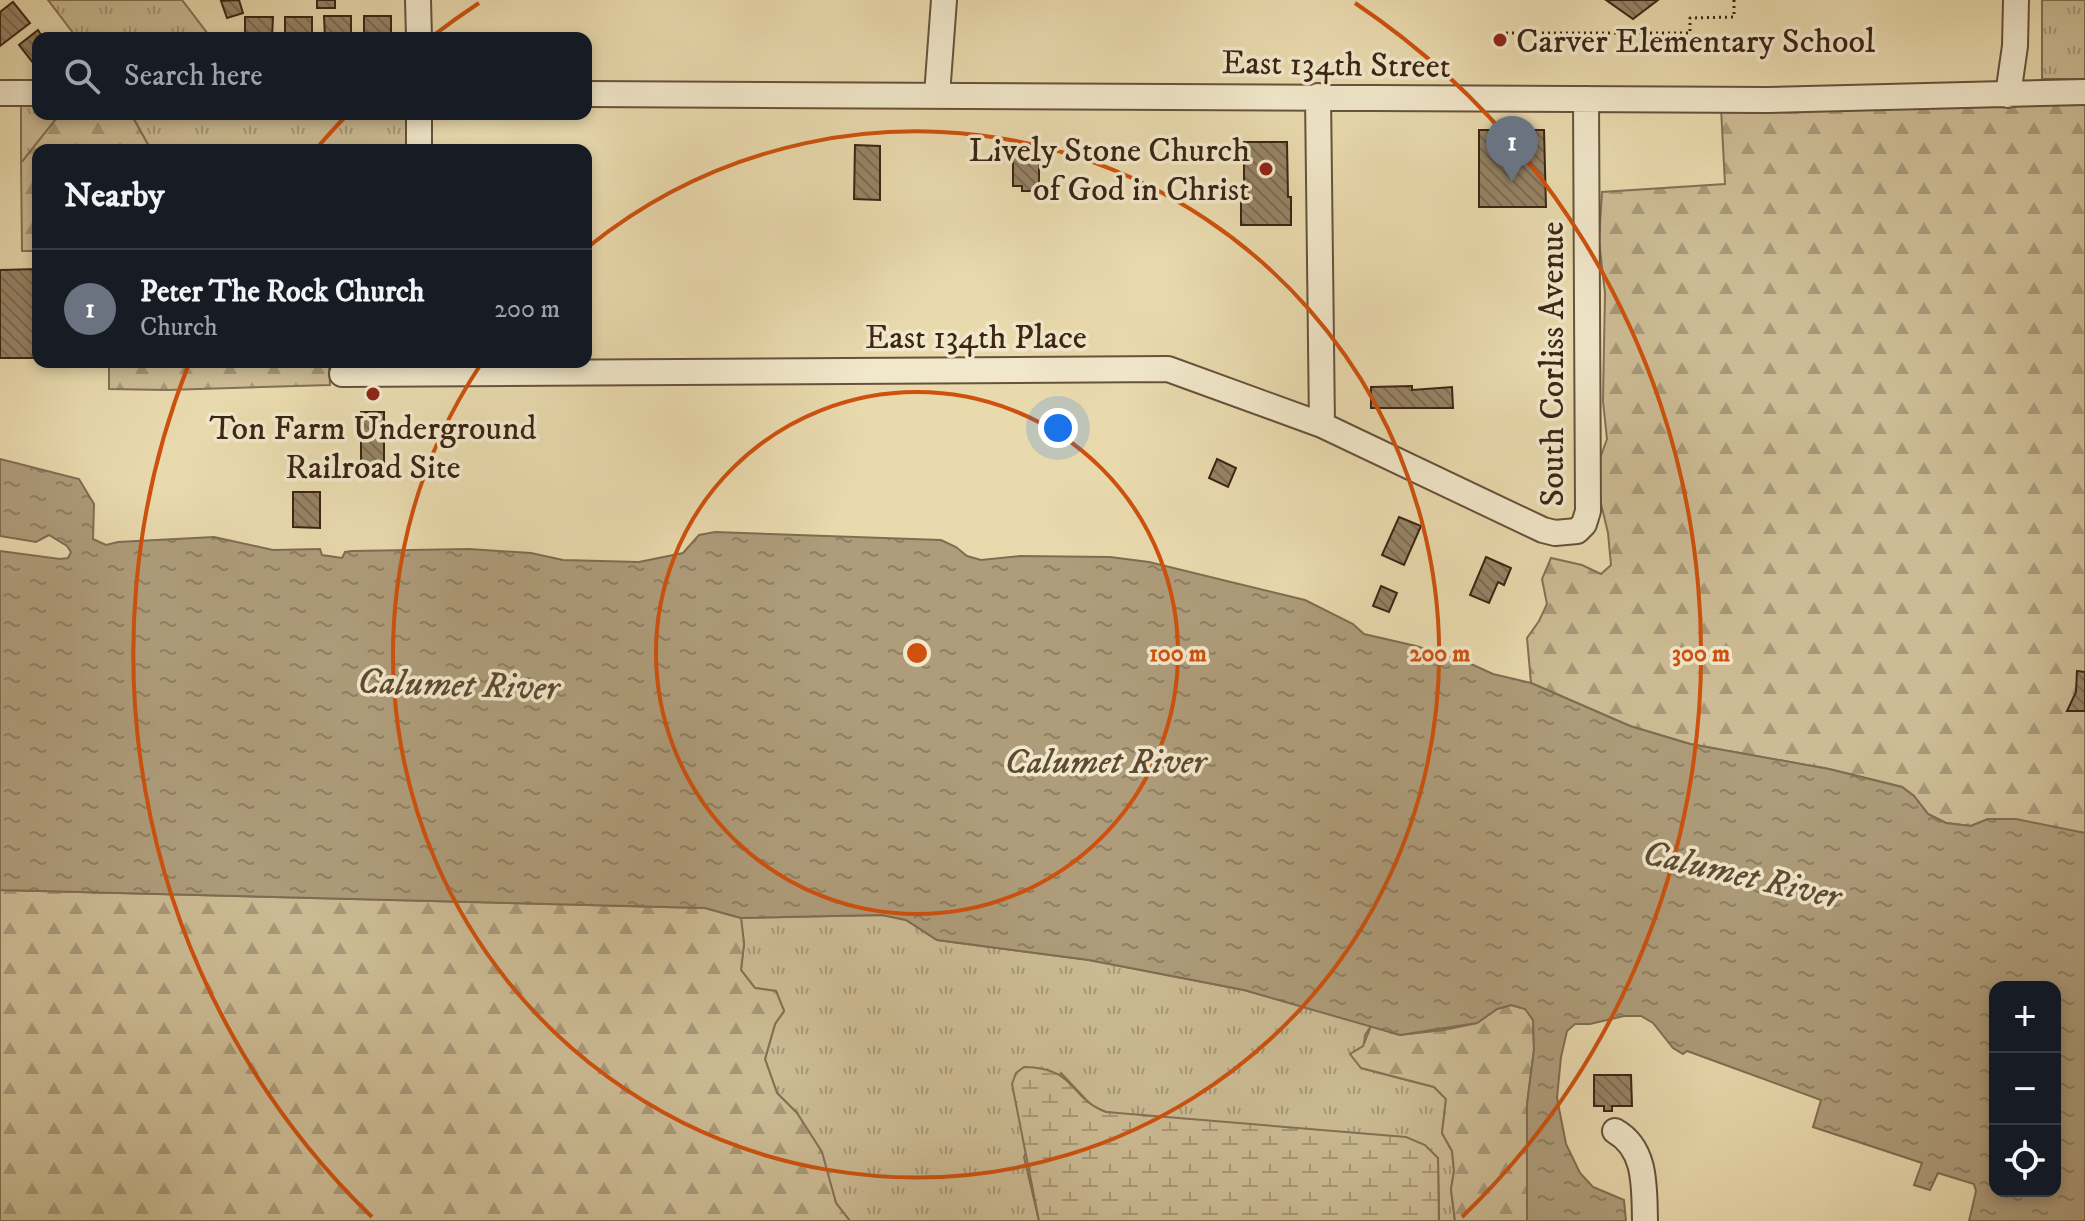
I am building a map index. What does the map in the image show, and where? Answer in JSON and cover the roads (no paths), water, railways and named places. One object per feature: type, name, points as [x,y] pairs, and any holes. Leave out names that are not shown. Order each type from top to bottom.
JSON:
[{"type":"street","points":[[418,0],[419,32]]},
{"type":"street","points":[[937,95],[944,0]]},
{"type":"street","points":[[2008,95],[2015,46],[2016,0]]},
{"type":"street","name":"East 134th Street","points":[[592,94],[1840,99],[2085,92]]},
{"type":"street","points":[[0,93],[32,93]]},
{"type":"street","points":[[1318,96],[1322,425]]},
{"type":"street","name":"South Corliss Avenue","points":[[1577,531],[1584,524],[1588,511],[1586,99]]},
{"type":"street","points":[[419,120],[419,144]]},
{"type":"street","name":"East 134th Place","points":[[592,367],[1168,369],[1322,425],[1543,530],[1555,533],[1577,531]]},
{"type":"street","name":"East 134th Place","points":[[342,374],[404,368]]},
{"type":"street","points":[[1615,1131],[1627,1137],[1638,1153],[1645,1221]]},
{"type":"water","name":"Calumet River","points":[[0,459],[79,479],[94,504],[93,539],[106,545],[214,537],[273,550],[320,549],[322,555],[342,558],[345,552],[352,551],[469,549],[531,553],[563,560],[639,562],[683,553],[699,535],[715,532],[941,540],[967,556],[981,560],[1020,556],[1110,557],[1149,562],[1305,600],[1353,624],[1364,634],[1416,646],[1493,674],[1531,683],[1630,726],[1690,744],[1829,769],[1902,787],[1914,796],[1928,814],[1946,823],[1971,826],[1988,819],[2016,819],[2085,833],[2085,1221],[1969,1221],[1976,1191],[1974,1184],[1938,1173],[1930,1190],[1914,1185],[1922,1163],[1813,1127],[1821,1100],[1687,1051],[1683,1054],[1673,1048],[1653,1023],[1641,1016],[1575,1024],[1567,1031],[1557,1098],[1566,1144],[1580,1173],[1593,1187],[1624,1200],[1626,1221],[1527,1221],[1527,1104],[1534,1050],[1533,1020],[1525,1009],[1511,1005],[1497,1009],[1477,1023],[1400,1035],[1244,990],[1089,960],[937,940],[906,920],[882,915],[741,918],[705,908],[0,890],[0,551],[60,559],[68,558],[71,552],[49,535],[36,542],[0,536]]},
{"type":"place","name":"Carver Elementary School","points":[[1500,40]]},
{"type":"place","name":"Lively Stone Church of God in Christ","points":[[1266,169]]},
{"type":"place","name":"Peter The Rock Church","points":[[1512,182]]},
{"type":"place","name":"Ton Farm Underground Railroad Site","points":[[373,394]]}]
